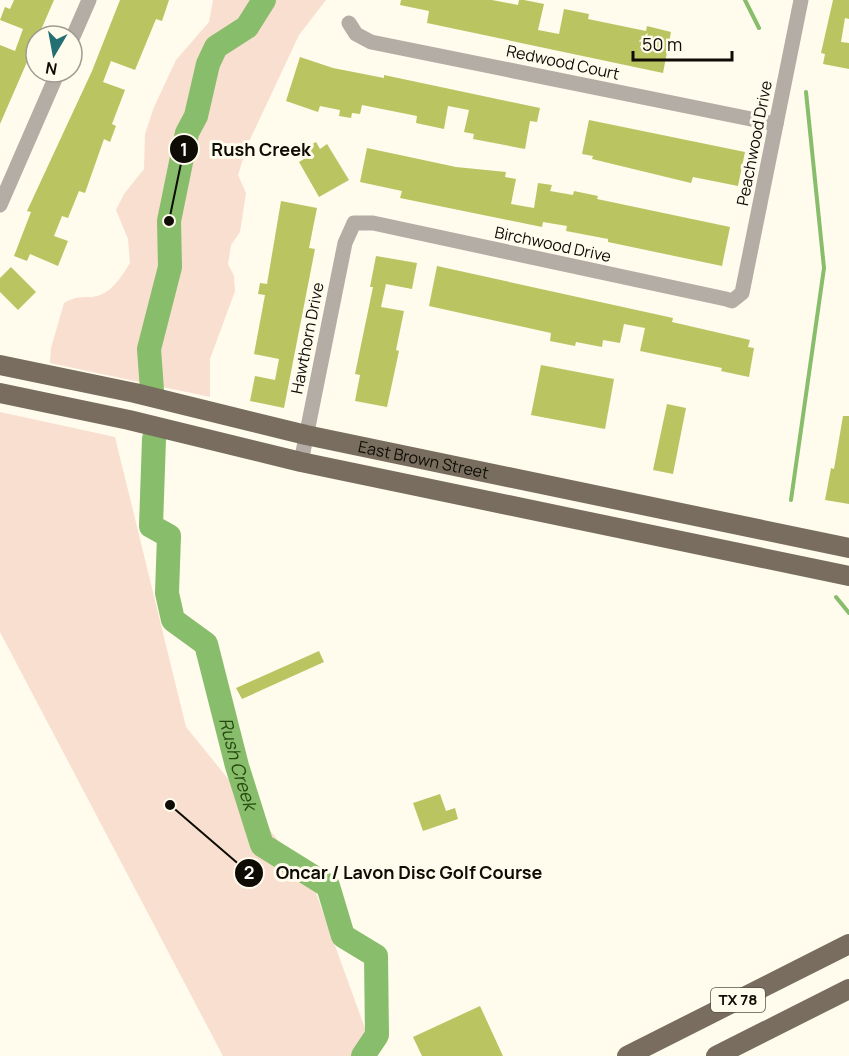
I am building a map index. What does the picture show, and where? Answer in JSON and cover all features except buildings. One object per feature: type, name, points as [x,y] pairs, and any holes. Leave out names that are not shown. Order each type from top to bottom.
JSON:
[{"type":"main road","name":"East Brown Street","points":[[0,365],[135,393],[306,435],[849,548]]},
{"type":"main road","name":"East Brown Street","points":[[0,393],[129,420],[301,462],[849,576]]},
{"type":"main road","points":[[494,503],[499,476]]},
{"type":"main road","name":"TX 78","points":[[627,1056],[849,944]]},
{"type":"main road","name":"TX 78","points":[[716,1056],[849,989]]},
{"type":"street","points":[[79,24],[89,0]]},
{"type":"street","name":"Peachwood Drive","points":[[742,293],[801,0]]},
{"type":"street","name":"Redwood Court","points":[[349,23],[356,34],[371,42],[776,124]]},
{"type":"street","points":[[0,205],[53,84]]},
{"type":"street","name":"Birchwood Drive","points":[[354,223],[366,222],[388,226],[726,299],[732,300],[742,293]]},
{"type":"street","name":"Hawthorn Drive","points":[[301,462],[345,243],[354,223]]},
{"type":"shaded area","points":[[213,0],[326,0],[299,35],[247,146],[238,175],[246,193],[240,232],[231,245],[228,264],[234,276],[235,291],[210,359],[210,397],[50,363],[51,348],[64,303],[75,298],[105,293],[118,281],[130,263],[128,239],[116,210],[124,194],[144,169],[145,134],[154,107],[176,60],[209,22]]},
{"type":"shaded area","points":[[0,412],[115,437],[186,727],[312,882],[375,1056],[223,1056],[0,632]]},
{"type":"waterway","name":"Rush Creek","points":[[152,390],[149,349],[170,267],[169,221],[187,133],[196,116],[208,64],[216,47],[247,27],[264,0]]},
{"type":"waterway","points":[[745,0],[759,28]]},
{"type":"waterway","points":[[791,500],[824,268],[806,92]]},
{"type":"waterway","name":"Rush Creek","points":[[154,439],[151,526],[169,536],[167,593],[173,620],[206,644],[237,766],[262,845],[328,886],[343,936],[376,956],[377,1035],[363,1056]]},
{"type":"waterway","points":[[836,597],[849,613]]},
{"type":"place","name":"Rush Creek","points":[[169,221]]},
{"type":"place","name":"Oncar / Lavon Disc Golf Course","points":[[170,805]]}]
